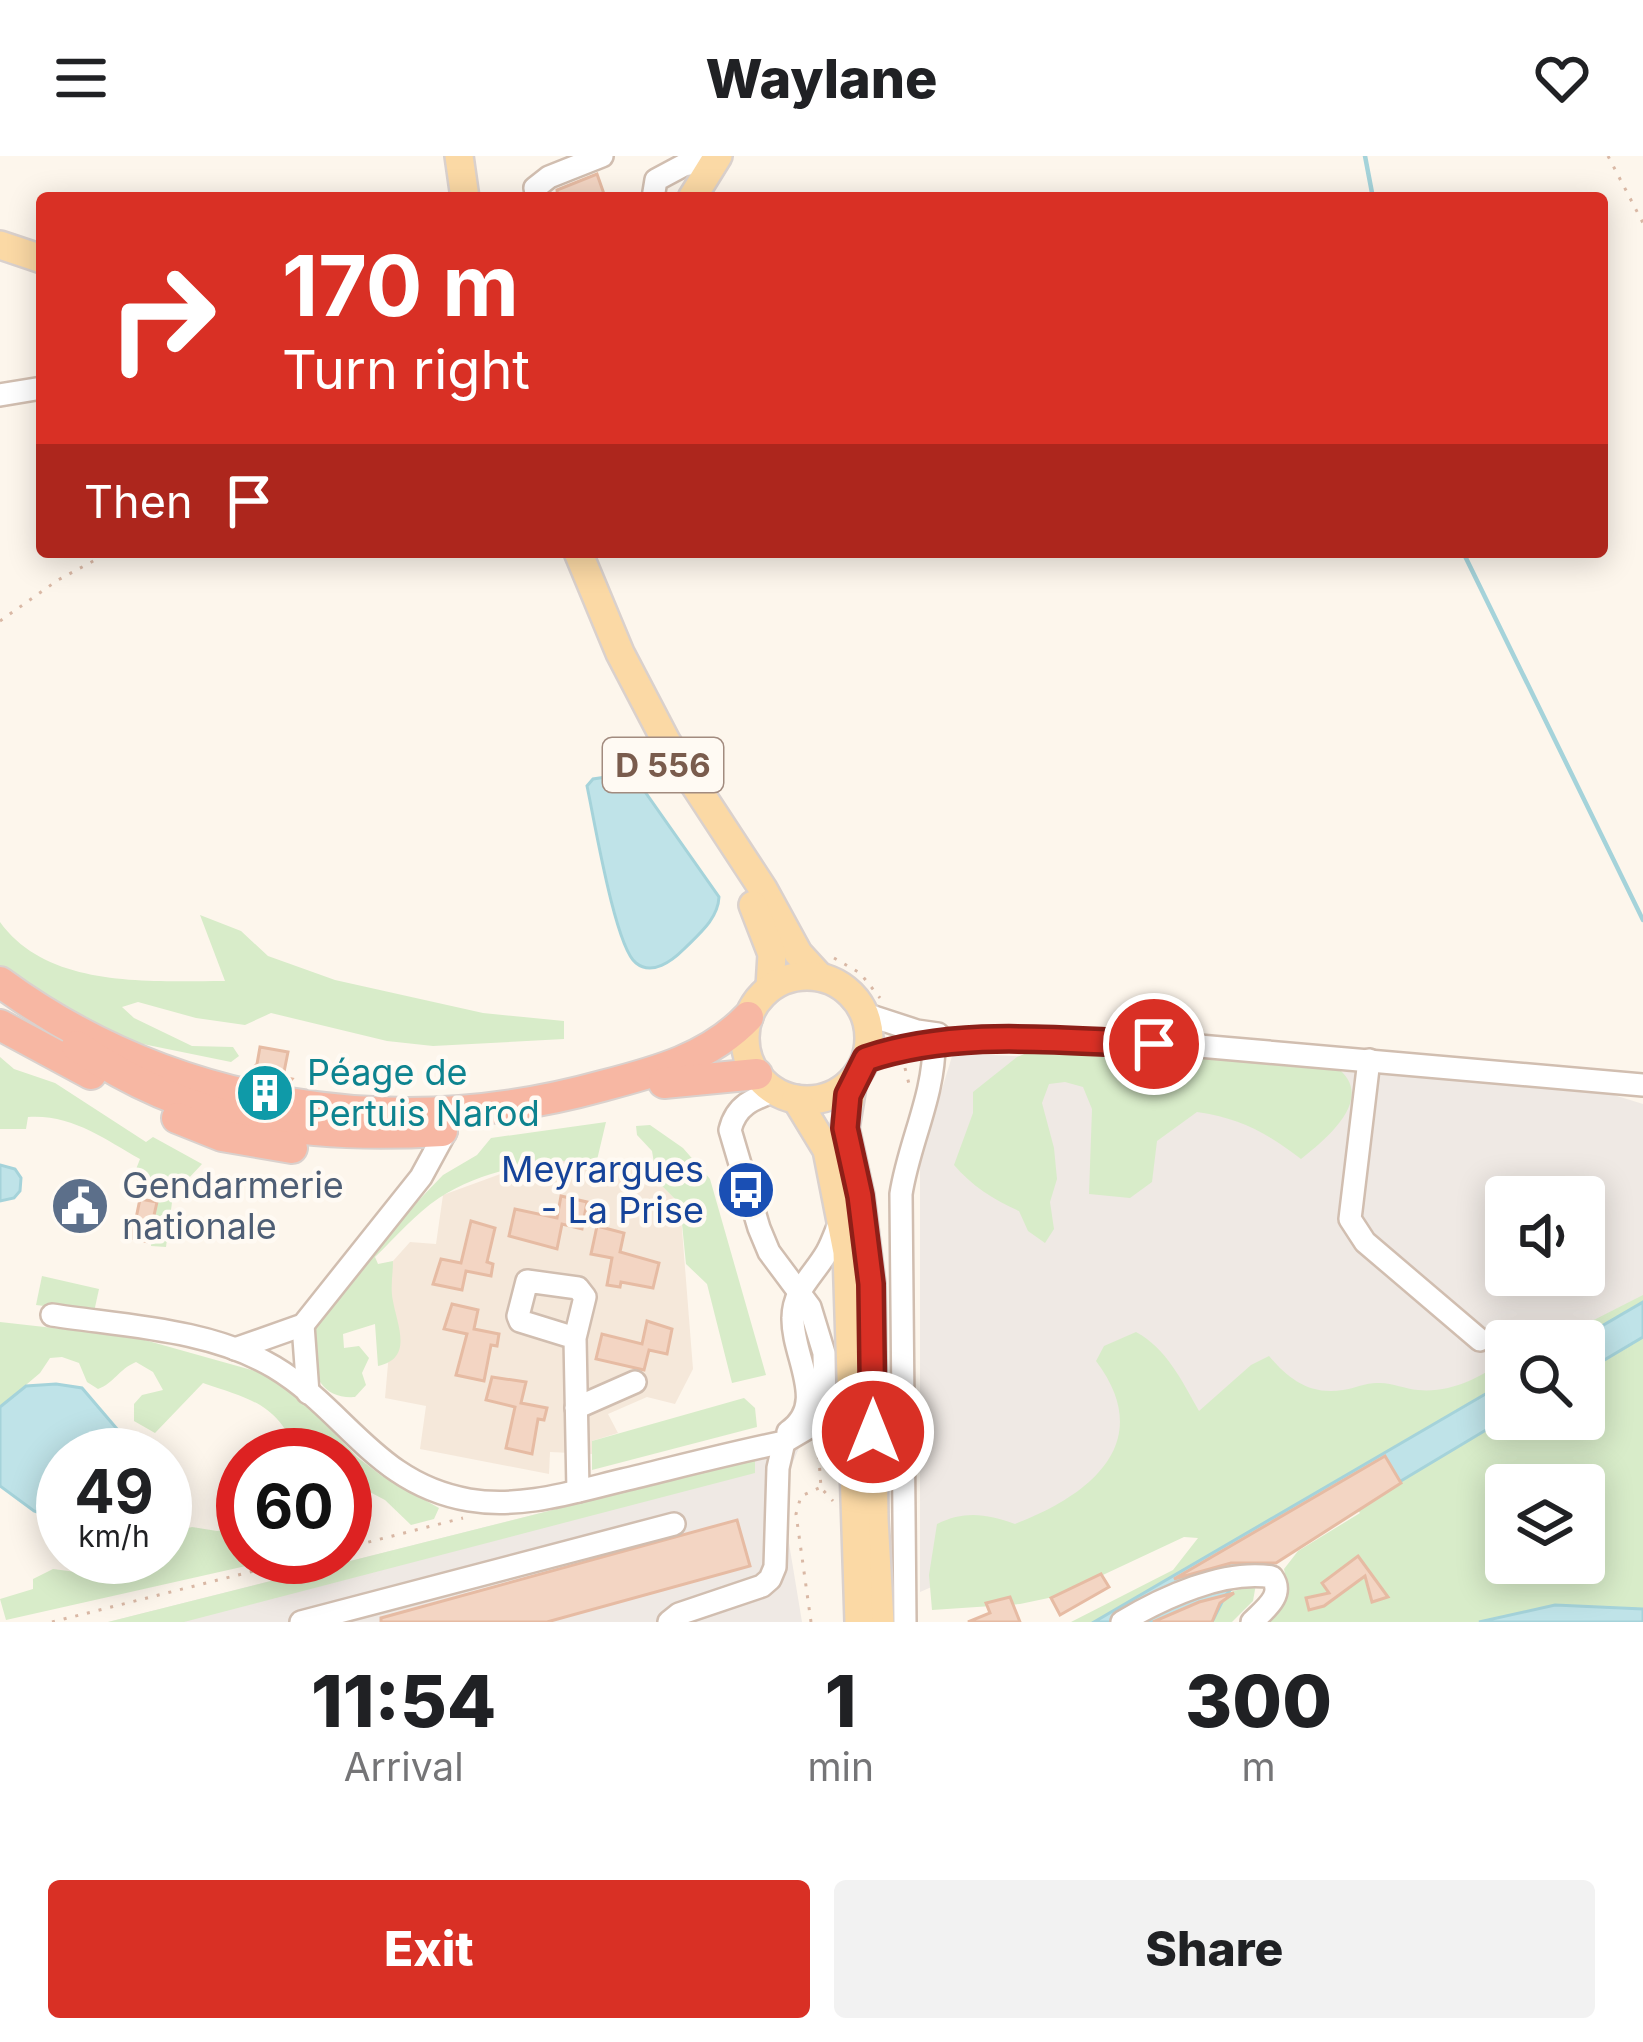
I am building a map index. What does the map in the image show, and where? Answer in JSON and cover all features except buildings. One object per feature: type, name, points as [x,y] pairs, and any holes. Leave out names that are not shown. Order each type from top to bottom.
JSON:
[{"type":"highway","points":[[0,982],[79,1032],[143,1059],[395,1123],[598,1088],[709,1051],[748,1017]]},
{"type":"highway","points":[[0,998],[71,1042],[138,1076],[181,1091],[446,1131]]},
{"type":"highway","points":[[0,1025],[135,1099],[233,1138],[305,1149],[382,1148],[662,1083],[776,1088]]},
{"type":"main road","points":[[449,156],[453,192]]},
{"type":"main road","points":[[459,156],[464,192]]},
{"type":"main road","points":[[696,192],[717,158]]},
{"type":"main road","points":[[0,245],[36,257]]},
{"type":"main road","name":"D 556","points":[[560,558],[627,706],[762,923],[772,954],[770,987]]},
{"type":"main road","name":"D 556","points":[[581,558],[650,712],[707,808],[763,889],[797,953],[821,965]]},
{"type":"main road","points":[[859,1622],[851,1312],[842,1216],[820,1134],[748,1057],[745,1037],[748,1017],[770,987],[821,965],[854,997],[877,1010],[845,1128],[860,1196],[871,1284],[880,1622]]},
{"type":"main road","points":[[776,1088],[827,1097],[860,1069]]},
{"type":"street","points":[[536,192],[546,179],[602,156]]},
{"type":"street","points":[[653,192],[658,178],[684,165],[717,158]]},
{"type":"street","points":[[0,394],[36,389]]},
{"type":"street","points":[[877,1010],[917,1031],[980,1039],[1199,1046],[1643,1085]]},
{"type":"street","points":[[860,1069],[934,1042],[980,1039]]},
{"type":"street","points":[[904,1622],[901,1194],[932,1082],[934,1042]]},
{"type":"street","points":[[1369,1060],[1349,1219],[1365,1242],[1480,1340]]},
{"type":"street","points":[[52,1315],[235,1348],[280,1371],[367,1450],[402,1474],[446,1493],[489,1502],[548,1498],[784,1442],[815,1424],[825,1410],[824,1353],[817,1322],[769,1252],[730,1130],[748,1101],[776,1088]]},
{"type":"street","points":[[235,1348],[303,1324],[421,1177],[446,1131]]},
{"type":"street","points":[[749,1450],[782,1436],[805,1417],[808,1390],[793,1334],[792,1310],[842,1216]]},
{"type":"street","points":[[303,1324],[308,1393]]},
{"type":"street","points":[[575,1338],[578,1491]]},
{"type":"street","points":[[576,1408],[634,1382]]},
{"type":"street","points":[[669,1622],[770,1579],[775,1567],[778,1468],[784,1442]]},
{"type":"street","points":[[301,1622],[674,1524]]},
{"type":"street","points":[[1122,1622],[1181,1593],[1227,1580],[1272,1577],[1276,1594],[1252,1622]]},
{"type":"path","points":[[1608,156],[1643,223]]},
{"type":"path","points":[[0,621],[99,558]]},
{"type":"path","points":[[821,965],[860,973],[877,1010]]},
{"type":"path","points":[[811,1622],[796,1514],[801,1496],[821,1488],[815,1424]]},
{"type":"path","points":[[372,1541],[472,1516],[489,1502]]},
{"type":"path","points":[[52,1622],[216,1580]]},
{"type":"shaded area","points":[[953,1053],[1472,1078],[1614,1095],[1643,1104],[1643,1310],[1605,1330],[1605,1320],[1485,1320],[1485,1386],[1239,1454],[920,1592],[920,1161]]},
{"type":"shaded area","points":[[558,1160],[654,1167],[657,1181],[680,1204],[693,1369],[675,1404],[647,1397],[608,1414],[618,1433],[592,1441],[592,1454],[550,1452],[549,1474],[420,1449],[426,1406],[385,1398],[384,1315],[393,1261],[410,1242],[436,1244],[443,1195],[522,1166]]},
{"type":"shaded area","points":[[799,1448],[786,1479],[783,1507],[802,1622],[108,1622],[259,1584],[372,1584],[372,1556]]},
{"type":"green space","points":[[200,915],[241,931],[268,956],[335,980],[483,1013],[564,1021],[564,1039],[433,1046],[387,1041],[271,1013],[245,1025],[138,1002],[122,1007],[134,1018],[192,1046],[233,1047],[239,1056],[231,1062],[123,1040],[0,973],[0,922],[20,944],[73,970],[134,980],[225,981]]},
{"type":"green space","points":[[1032,1051],[1313,1059],[1341,1071],[1352,1095],[1341,1120],[1301,1159],[1252,1128],[1197,1112],[1157,1141],[1152,1182],[1130,1198],[1089,1194],[1092,1109],[1083,1087],[1049,1084],[1042,1103],[1057,1179],[1050,1202],[1054,1229],[1045,1243],[1028,1231],[1019,1211],[984,1192],[954,1165],[973,1113],[973,1092],[1017,1057]]},
{"type":"green space","points":[[0,1057],[14,1069],[55,1083],[146,1142],[153,1137],[202,1164],[173,1195],[166,1247],[151,1246],[154,1194],[133,1177],[140,1159],[59,1119],[28,1117],[26,1129],[0,1129]]},
{"type":"green space","points":[[606,1122],[597,1160],[536,1164],[475,1179],[439,1198],[406,1226],[375,1257],[378,1264],[393,1261],[392,1296],[400,1348],[389,1362],[378,1366],[375,1324],[343,1334],[344,1348],[359,1346],[369,1358],[362,1373],[366,1385],[355,1397],[328,1390],[313,1357],[319,1317],[443,1175],[477,1155],[491,1138]]},
{"type":"green space","points":[[650,1125],[683,1148],[710,1179],[766,1375],[732,1383],[707,1284],[686,1264],[680,1204],[657,1181],[652,1151],[637,1135],[636,1126]]},
{"type":"green space","points":[[42,1276],[99,1289],[94,1312],[36,1305]]},
{"type":"green space","points":[[1643,1295],[1643,1609],[1555,1605],[1479,1622],[1252,1622],[1277,1605],[1287,1584],[1284,1569],[1298,1551],[1360,1513],[1355,1507],[1112,1622],[1071,1622],[1173,1570],[1198,1538],[1184,1537],[1058,1596],[1020,1604],[932,1610],[929,1575],[937,1524],[976,1515],[1015,1524],[1068,1498],[1107,1462],[1117,1441],[1120,1417],[1113,1390],[1096,1361],[1104,1346],[1136,1332],[1165,1357],[1199,1411],[1251,1365],[1269,1356],[1301,1384],[1320,1390],[1375,1383],[1442,1389],[1485,1372],[1485,1440],[1605,1440],[1605,1320],[1594,1320]]},
{"type":"green space","points":[[0,1322],[134,1337],[262,1373],[300,1398],[329,1428],[284,1428],[262,1406],[203,1383],[160,1428],[146,1428],[134,1421],[134,1404],[142,1395],[163,1390],[153,1372],[136,1362],[98,1389],[87,1382],[79,1363],[62,1357],[50,1358],[40,1373],[0,1407]]},
{"type":"green space","points":[[744,1398],[755,1408],[757,1427],[592,1470],[592,1441]]},
{"type":"green space","points":[[755,1459],[755,1473],[372,1573],[372,1555]]},
{"type":"green space","points":[[372,1468],[439,1508],[434,1519],[411,1525],[372,1493]]},
{"type":"green space","points":[[192,1527],[216,1531],[216,1573],[192,1578]]},
{"type":"green space","points":[[33,1579],[36,1584],[166,1584],[6,1620],[0,1599],[33,1589]]},
{"type":"green space","points":[[259,1584],[330,1584],[184,1622],[108,1622]]},
{"type":"green space","points":[[1256,1584],[1253,1601],[1232,1622],[1137,1622]]},
{"type":"water","points":[[613,776],[643,789],[719,897],[701,932],[674,958],[655,967],[642,967],[628,952],[606,880],[587,786],[593,779]]},
{"type":"water","points":[[0,1165],[15,1169],[21,1178],[14,1198],[0,1201]]},
{"type":"water","points":[[1643,1302],[1643,1337],[1605,1360],[1605,1324]]},
{"type":"water","points":[[26,1386],[82,1388],[116,1428],[36,1428],[36,1512],[0,1486],[0,1407]]},
{"type":"water","points":[[1485,1394],[1485,1431],[1244,1575],[1225,1596],[1212,1622],[1094,1622]]},
{"type":"water","points":[[1555,1605],[1643,1609],[1643,1622],[1479,1622]]},
{"type":"waterway","points":[[1365,156],[1372,192]]},
{"type":"waterway","points":[[1466,558],[1643,920]]},
{"type":"place","name":"Péage de Pertuis Narod","points":[[265,1093]]},
{"type":"place","name":"Meyrargues - La Prise","points":[[746,1190]]},
{"type":"place","name":"Gendarmerie nationale","points":[[80,1206]]},
{"type":"route","points":[[873,1432],[871,1284],[860,1196],[845,1128],[848,1095],[866,1059],[929,1042],[980,1039],[1154,1044]]}]
